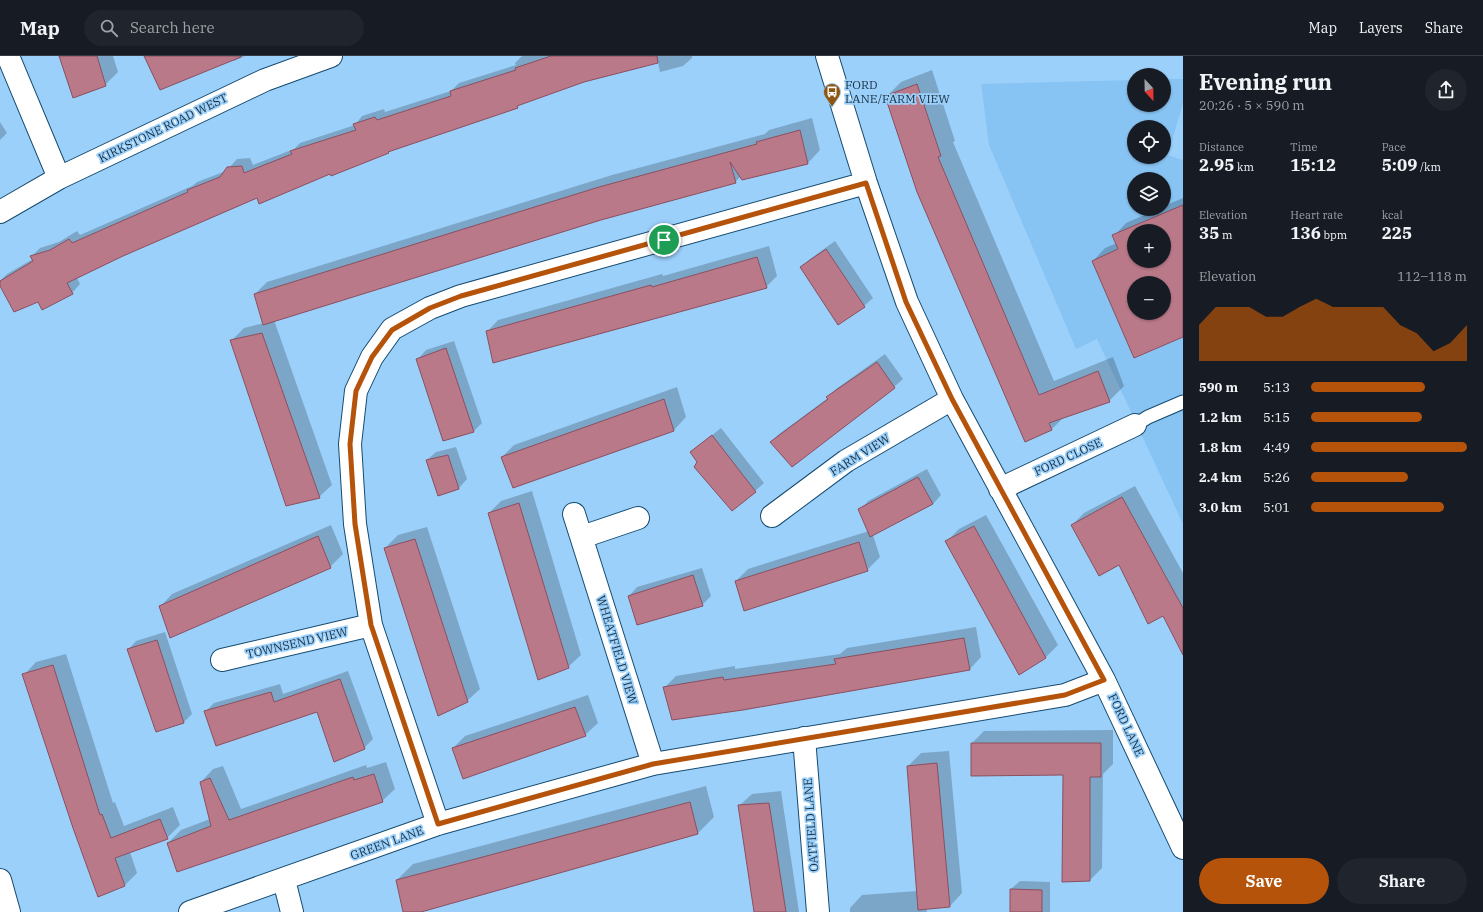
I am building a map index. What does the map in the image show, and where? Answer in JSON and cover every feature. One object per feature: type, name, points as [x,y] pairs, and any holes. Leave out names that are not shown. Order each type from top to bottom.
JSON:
[{"type":"street","points":[[8,56],[59,178]]},
{"type":"street","name":"KIRKSTONE ROAD WEST","points":[[0,212],[59,178],[265,80],[331,56]]},
{"type":"street","name":"FORD LANE","points":[[827,56],[866,183],[906,302],[952,399],[1104,680],[1183,848]]},
{"type":"street","points":[[438,824],[371,625],[355,524],[350,444],[356,391],[372,357],[392,330],[430,308],[461,296],[866,183]]},
{"type":"street","name":"FARM VIEW","points":[[772,516],[846,461],[952,399]]},
{"type":"street","name":"FORD CLOSE","points":[[1000,489],[1135,425]]},
{"type":"street","name":"WHEATFIELD VIEW","points":[[574,514],[653,764]]},
{"type":"street","points":[[582,537],[638,518]]},
{"type":"street","name":"TOWNSEND VIEW","points":[[222,660],[371,625]]},
{"type":"street","name":"GREEN LANE","points":[[190,912],[284,880],[438,824],[653,764],[1065,695],[1104,680]]},
{"type":"street","name":"OATFIELD LANE","points":[[804,738],[818,912]]},
{"type":"street","points":[[0,880],[9,912]]},
{"type":"street","points":[[284,880],[292,912]]},
{"type":"lane","points":[[1135,425],[1148,417],[1183,402]]},
{"type":"shaded area","points":[[1171,79],[1183,79],[1183,103],[1171,145],[1171,120],[1127,120],[1127,164],[1171,164],[1171,156],[1183,160],[1183,524],[1097,339],[1076,349],[989,145],[981,84],[1127,80],[1127,112],[1171,112]]},
{"type":"building","points":[[59,56],[97,56],[106,86],[73,98]]},
{"type":"building","points":[[144,56],[241,56],[241,57],[160,90]]},
{"type":"building","points":[[551,56],[657,56],[658,63],[584,82],[517,106],[518,108],[388,152],[389,153],[331,176],[330,174],[259,204],[257,198],[123,256],[67,283],[73,294],[42,310],[38,302],[14,312],[0,286],[0,281],[33,261],[30,256],[50,250],[69,239],[72,243],[188,192],[187,190],[220,177],[227,167],[242,166],[244,173],[292,154],[290,151],[356,130],[353,124],[375,117],[377,120],[451,96],[450,91],[516,70],[515,68]]},
{"type":"building","points":[[917,84],[941,156],[938,157],[1039,395],[1098,371],[1110,402],[1049,423],[1052,430],[1025,442],[917,192],[885,96]]},
{"type":"building","points":[[800,130],[808,164],[742,180],[730,162],[736,183],[601,220],[263,325],[254,294],[599,187],[757,144],[756,142]]},
{"type":"building","points":[[1183,205],[1183,337],[1134,358],[1092,261],[1118,249],[1112,235],[1127,229],[1127,268],[1171,268],[1171,224],[1138,224],[1157,216],[1171,216],[1171,210]]},
{"type":"building","points":[[826,249],[865,307],[838,325],[800,267]]},
{"type":"building","points":[[757,257],[767,288],[493,363],[486,331],[651,285],[652,287]]},
{"type":"building","points":[[262,333],[320,498],[286,506],[230,340]]},
{"type":"building","points":[[446,348],[474,432],[443,441],[416,359]]},
{"type":"building","points":[[877,362],[895,388],[792,467],[770,442],[828,399],[826,397]]},
{"type":"building","points":[[664,399],[674,431],[513,488],[501,457]]},
{"type":"building","points":[[712,435],[756,492],[732,511],[694,467],[697,462],[690,452]]},
{"type":"building","points":[[448,455],[459,489],[438,496],[426,460]]},
{"type":"building","points":[[918,477],[933,504],[870,537],[858,509]]},
{"type":"building","points":[[1122,497],[1183,608],[1183,655],[1163,616],[1148,624],[1119,565],[1099,576],[1071,525]]},
{"type":"building","points":[[519,503],[569,668],[538,680],[488,513]]},
{"type":"building","points":[[974,526],[1046,658],[1019,675],[945,541]]},
{"type":"building","points":[[318,536],[331,568],[170,638],[159,606]]},
{"type":"building","points":[[415,539],[468,702],[438,716],[384,548]]},
{"type":"building","points":[[859,542],[868,571],[744,611],[735,581]]},
{"type":"building","points":[[693,575],[703,606],[637,625],[628,596]]},
{"type":"building","points":[[964,638],[970,670],[743,710],[672,720],[663,687],[723,677],[724,680],[836,664],[834,659]]},
{"type":"building","points":[[157,640],[184,723],[156,732],[127,649]]},
{"type":"building","points":[[53,665],[100,815],[102,814],[111,838],[160,819],[168,839],[115,858],[125,886],[98,897],[73,828],[22,674]]},
{"type":"building","points":[[340,679],[365,749],[334,762],[317,712],[216,746],[204,711],[271,692],[274,702]]},
{"type":"building","points":[[575,707],[586,736],[463,779],[452,748]]},
{"type":"building","points":[[971,743],[1101,743],[1101,777],[1090,777],[1090,881],[1062,882],[1063,775],[971,776]]},
{"type":"building","points":[[937,763],[950,907],[918,910],[907,766]]},
{"type":"building","points":[[374,774],[383,802],[177,872],[167,843],[211,826],[200,782],[210,778],[229,820],[353,777],[354,780]]},
{"type":"building","points":[[690,802],[698,834],[421,912],[403,912],[396,880]]},
{"type":"building","points":[[769,803],[786,912],[754,912],[738,805]]},
{"type":"building","points":[[1010,889],[1042,890],[1042,912],[1010,912]]},
{"type":"place","name":"FORD LANE/FARM VIEW","points":[[832,107]]},
{"type":"route","points":[[866,183],[906,302],[952,399],[1104,680],[1065,695],[653,764],[438,824],[371,625],[355,524],[350,444],[356,391],[372,357],[392,330],[430,308],[461,296],[664,240],[866,183]]}]
